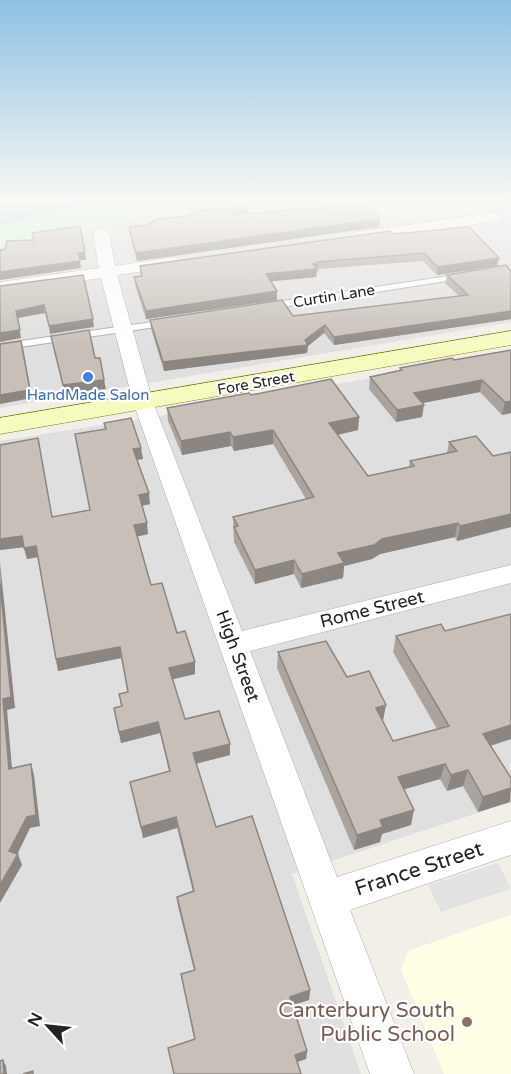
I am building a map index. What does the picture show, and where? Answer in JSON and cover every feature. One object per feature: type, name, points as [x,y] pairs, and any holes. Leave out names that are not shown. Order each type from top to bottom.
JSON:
[{"type":"main road","name":"Fore Street","points":[[0,426],[511,338]]},
{"type":"street","name":"High Street","points":[[104,252],[121,330],[143,402],[392,1074]]},
{"type":"street","points":[[0,287],[190,260]]},
{"type":"street","name":"Rome Street","points":[[234,644],[511,574]]},
{"type":"street","name":"France Street","points":[[327,899],[511,838]]},
{"type":"lane","name":"Curtin Lane","points":[[256,308],[476,274]]},
{"type":"lane","points":[[0,347],[177,321]]},
{"type":"shaded area","points":[[0,252],[511,252],[511,322],[0,408]]},
{"type":"shaded area","points":[[511,353],[511,802],[292,874],[361,1074],[0,1074],[0,441],[159,416]]},
{"type":"shaded area","points":[[498,863],[511,889],[441,912],[428,885]]},
{"type":"shaded area","name":"Canterbury South Public School","points":[[511,915],[511,1074],[444,1074],[401,970],[408,951]]},
{"type":"building","points":[[0,252],[84,252],[78,253],[80,261],[0,272]]},
{"type":"building","points":[[239,252],[493,252],[499,258],[438,267],[424,253],[317,262],[318,264],[313,264],[317,269],[266,274],[277,291],[146,311],[134,277],[142,276],[140,266]]},
{"type":"building","points":[[506,265],[511,271],[511,311],[334,337],[325,325],[305,340],[308,345],[163,362],[150,320],[282,300],[293,316],[468,295],[447,275]]},
{"type":"building","points":[[83,275],[93,319],[49,326],[44,305],[16,311],[20,330],[0,333],[0,286]]},
{"type":"building","points":[[89,330],[95,358],[100,358],[104,380],[63,385],[51,336]]},
{"type":"building","points":[[21,341],[30,390],[0,395],[0,344]]},
{"type":"building","points":[[511,350],[511,401],[505,402],[482,380],[414,393],[424,405],[397,410],[370,377],[402,370],[400,368],[452,358],[454,360]]},
{"type":"building","points":[[331,379],[359,417],[329,423],[368,476],[414,466],[410,461],[457,451],[449,442],[476,436],[493,456],[511,452],[511,514],[460,526],[458,523],[382,539],[374,545],[338,553],[344,563],[302,574],[294,560],[255,570],[234,527],[238,526],[233,517],[314,497],[273,430],[233,437],[230,432],[181,441],[167,408],[249,393],[251,395]]},
{"type":"building","points":[[131,418],[141,448],[133,449],[149,493],[139,495],[147,523],[134,525],[151,585],[162,583],[177,633],[185,631],[195,662],[169,668],[185,719],[219,711],[230,744],[193,753],[216,827],[252,816],[310,990],[290,997],[307,1051],[295,1055],[301,1074],[174,1074],[168,1048],[195,1039],[181,974],[195,970],[177,897],[194,891],[176,817],[141,827],[130,782],[170,771],[158,722],[119,732],[114,708],[122,706],[119,694],[128,692],[120,647],[56,659],[36,546],[24,548],[22,536],[0,539],[0,445],[38,438],[52,517],[90,510],[75,434],[106,429],[104,423]]},
{"type":"building","points":[[0,583],[11,697],[3,699],[9,769],[31,764],[36,815],[27,817],[9,851],[18,854],[0,885]]},
{"type":"building","points":[[511,614],[511,725],[483,734],[511,778],[511,788],[483,797],[468,770],[451,775],[445,764],[398,777],[414,810],[380,820],[383,827],[357,835],[278,652],[326,641],[347,677],[369,671],[386,705],[376,708],[393,741],[449,726],[396,636],[441,624],[445,631]]},
{"type":"building","points":[[3,1060],[4,1074],[0,1074],[0,1061]]},
{"type":"place","name":"HandMade Salon","points":[[88,377]]},
{"type":"place","name":"Canterbury South Public School","points":[[467,1022]]}]
